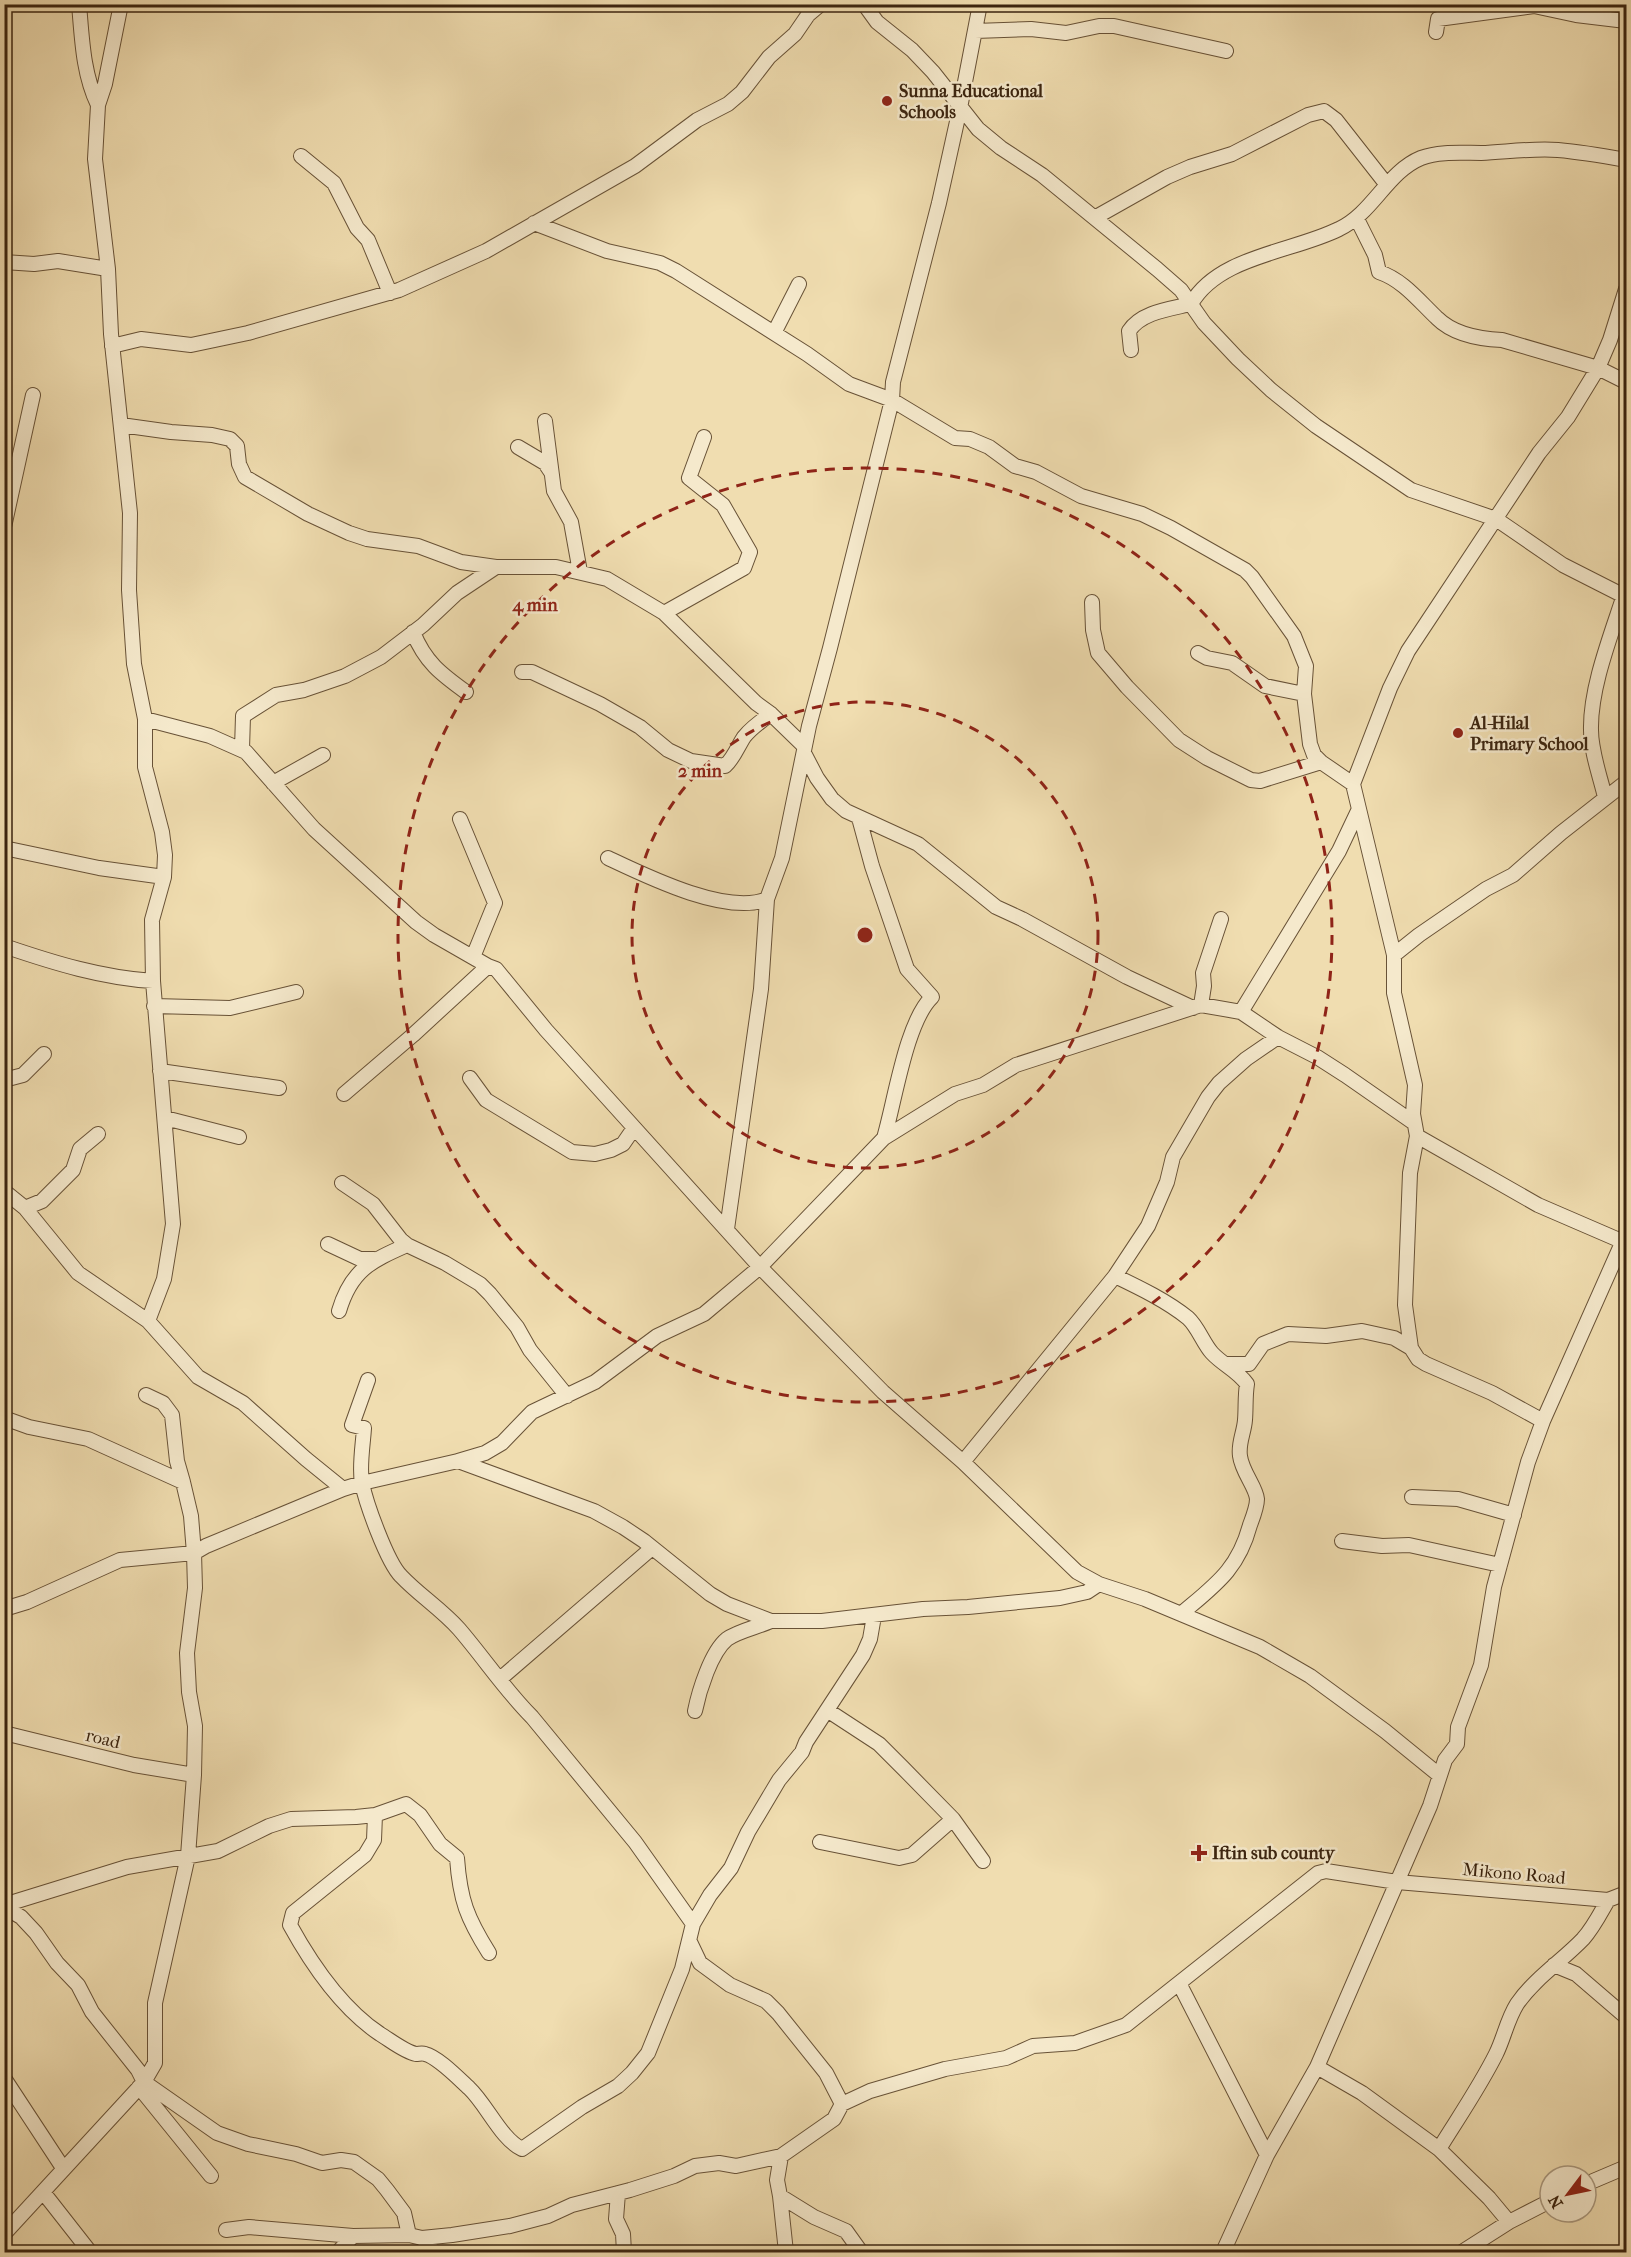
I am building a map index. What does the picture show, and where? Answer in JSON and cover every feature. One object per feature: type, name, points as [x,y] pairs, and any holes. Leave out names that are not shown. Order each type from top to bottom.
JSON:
[{"type":"street","points":[[79,4],[84,60],[92,92],[98,105]]},
{"type":"street","points":[[121,4],[105,84],[98,105],[94,159],[108,269],[112,346],[130,513],[129,590],[134,664],[145,719],[145,767],[162,832],[165,855],[164,877],[152,920],[153,981],[172,1224],[164,1279],[148,1321]]},
{"type":"street","points":[[112,346],[141,339],[192,345],[215,341],[390,293],[486,251],[635,166],[697,120],[736,98],[770,57],[795,34],[808,15],[821,4]]},
{"type":"street","points":[[864,4],[877,22],[912,50],[933,72],[960,108],[986,135],[1042,174],[1181,290],[1204,323],[1271,390],[1356,455],[1410,490],[1496,519],[1563,565],[1625,596],[1608,643],[1594,701],[1591,729],[1605,797]]},
{"type":"street","points":[[727,1229],[761,989],[767,899],[782,858],[804,749],[891,400],[893,382],[960,108],[980,4]]},
{"type":"street","points":[[1436,32],[1438,20],[1534,5],[1576,15],[1626,21]]},
{"type":"street","points":[[975,31],[1031,29],[1066,33],[1099,26],[1114,26],[1226,51]]},
{"type":"street","points":[[1096,217],[1190,166],[1232,154],[1308,115],[1324,111],[1336,120],[1387,185]]},
{"type":"street","points":[[1131,350],[1129,331],[1134,323],[1160,311],[1191,304],[1209,281],[1225,272],[1265,255],[1338,230],[1357,219],[1387,185],[1421,158],[1440,154],[1556,150],[1626,160]]},
{"type":"street","points":[[301,156],[334,183],[357,228],[368,240],[390,293]]},
{"type":"street","points":[[1357,219],[1375,255],[1379,272],[1390,275],[1421,300],[1438,320],[1469,335],[1486,340],[1502,340],[1598,368],[1626,382]]},
{"type":"street","points":[[534,223],[607,251],[660,263],[774,333],[849,384],[891,400],[955,438],[970,439],[989,447],[1015,466],[1036,472],[1081,496],[1142,514],[1235,563],[1252,577],[1294,636],[1305,666],[1304,694],[1310,744],[1314,756],[1353,784]]},
{"type":"street","points":[[4,262],[34,264],[58,261],[108,269]]},
{"type":"street","points":[[774,333],[799,284]]},
{"type":"street","points":[[1543,1421],[1492,1393],[1426,1364],[1418,1359],[1411,1348],[1406,1322],[1406,1287],[1410,1173],[1416,1130],[1413,1114],[1415,1085],[1394,993],[1394,956],[1353,784],[1390,688],[1408,651],[1539,453],[1568,417],[1598,368],[1610,340],[1626,289]]},
{"type":"street","points":[[4,527],[33,395]]},
{"type":"street","points":[[545,421],[554,491],[571,522],[580,572]]},
{"type":"street","points":[[121,425],[230,439],[237,446],[239,464],[245,477],[335,527],[367,539],[418,546],[460,562],[496,567],[556,567],[607,579],[664,613],[756,703],[771,714],[804,749],[817,778],[832,799],[846,811],[918,844],[996,907],[1127,977],[1197,1007],[1241,1012],[1278,1037],[1326,1063],[1416,1130],[1538,1205],[1626,1239],[1543,1421],[1528,1462],[1494,1587],[1481,1665],[1458,1727],[1457,1744],[1445,1760],[1430,1806],[1317,2067],[1267,2155],[1223,2253]]},
{"type":"street","points":[[664,613],[744,567],[750,552],[723,505],[689,478],[705,437]]},
{"type":"street","points":[[518,447],[545,463],[551,472]]},
{"type":"street","points":[[242,749],[243,716],[276,695],[304,690],[345,676],[381,657],[457,593],[496,567]]},
{"type":"street","points":[[1092,602],[1093,630],[1098,653],[1127,687],[1179,740],[1207,758],[1251,780],[1260,782],[1321,762]]},
{"type":"street","points":[[413,632],[420,649],[437,670],[466,692]]},
{"type":"street","points":[[1198,653],[1207,658],[1232,663],[1265,686],[1304,694]]},
{"type":"street","points":[[522,672],[532,672],[578,693],[640,727],[668,750],[702,764],[725,766],[746,735],[755,725],[771,714]]},
{"type":"street","points":[[145,719],[210,736],[242,749],[314,829],[416,922],[434,935],[496,969],[546,1030],[760,1268],[883,1392],[963,1462],[1077,1572],[1099,1584],[1145,1599],[1260,1647],[1310,1676],[1385,1731],[1439,1775]]},
{"type":"street","points":[[273,783],[322,755]]},
{"type":"street","points":[[1394,956],[1419,935],[1486,889],[1513,875],[1626,782]]},
{"type":"street","points":[[1241,1012],[1339,851],[1358,811]]},
{"type":"street","points":[[860,818],[872,866],[907,969],[932,997],[923,1005],[914,1024],[884,1138]]},
{"type":"street","points":[[460,819],[495,903],[473,957]]},
{"type":"street","points":[[4,848],[99,868],[164,877]]},
{"type":"street","points":[[608,858],[642,874],[708,898],[738,904],[756,903],[767,899]]},
{"type":"street","points":[[1197,1007],[1204,986],[1203,973],[1221,919]]},
{"type":"street","points":[[7,947],[121,979],[153,981]]},
{"type":"street","points":[[344,1094],[488,966]]},
{"type":"street","points":[[154,1006],[231,1008],[297,992]]},
{"type":"street","points":[[4,1609],[27,1602],[120,1560],[194,1553],[343,1489],[484,1453],[515,1431],[532,1412],[595,1382],[657,1336],[704,1314],[760,1268],[884,1138],[955,1094],[983,1085],[1016,1065],[1197,1007]]},
{"type":"street","points":[[963,1462],[1115,1276],[1148,1226],[1167,1182],[1173,1157],[1198,1111],[1219,1083],[1246,1059],[1278,1037]]},
{"type":"street","points":[[4,1080],[23,1075],[44,1054]]},
{"type":"street","points":[[160,1071],[279,1088]]},
{"type":"street","points":[[470,1078],[486,1100],[572,1152],[595,1154],[611,1150],[623,1144],[634,1128]]},
{"type":"street","points":[[165,1118],[239,1137]]},
{"type":"street","points":[[25,1208],[42,1201],[73,1170],[81,1149],[98,1134]]},
{"type":"street","points":[[342,1183],[373,1204],[407,1245],[445,1263],[480,1284],[517,1327],[530,1350],[567,1396]]},
{"type":"street","points":[[4,1191],[25,1208],[78,1273],[148,1321],[198,1377],[243,1403],[306,1460],[343,1489]]},
{"type":"street","points":[[328,1244],[360,1259],[374,1259]]},
{"type":"street","points":[[339,1311],[344,1292],[357,1275],[374,1259],[407,1245]]},
{"type":"street","points":[[1115,1276],[1145,1291],[1189,1319],[1212,1352],[1224,1365],[1240,1373],[1247,1383],[1244,1405],[1245,1422],[1239,1441],[1240,1456],[1242,1468],[1255,1493],[1256,1507],[1242,1550],[1232,1568],[1181,1614]]},
{"type":"street","points":[[1224,1365],[1249,1364],[1263,1344],[1288,1334],[1326,1336],[1362,1331],[1394,1338],[1411,1348]]},
{"type":"street","points":[[368,1380],[352,1425],[364,1428],[362,1483],[382,1543],[399,1574],[454,1624],[514,1699],[532,1717],[622,1825],[693,1924]]},
{"type":"street","points":[[4,2234],[142,2085],[155,2063],[157,1989],[188,1856],[195,1726],[189,1692],[187,1653],[195,1588],[191,1516],[177,1461],[172,1415],[163,1403],[146,1395]]},
{"type":"street","points":[[4,1419],[29,1427],[88,1439],[183,1482]]},
{"type":"street","points":[[458,1461],[594,1511],[623,1527],[710,1594],[727,1604],[771,1622]]},
{"type":"street","points":[[1412,1497],[1458,1499],[1514,1515]]},
{"type":"street","points":[[1342,1541],[1382,1546],[1410,1545],[1500,1565]]},
{"type":"street","points":[[500,1679],[652,1548]]},
{"type":"street","points":[[695,1712],[699,1694],[722,1644],[729,1638],[771,1622],[822,1621],[923,1609],[1060,1598],[1088,1592],[1099,1584]]},
{"type":"street","points":[[375,1815],[374,1840],[365,1855],[293,1913],[290,1925],[329,1986],[349,2007],[378,2033],[414,2054],[426,2054],[436,2060],[471,2090],[512,2144],[522,2150],[582,2107],[618,2085],[632,2073],[648,2053],[690,1942],[693,1924],[710,1895],[730,1868],[779,1780],[802,1752],[863,1655],[870,1639],[874,1616]]},
{"type":"street","points":[[827,1710],[879,1744],[953,1819],[983,1861]]},
{"type":"street","name":"road","points":[[4,1733],[134,1765],[194,1775]]},
{"type":"street","points":[[4,1906],[127,1867],[218,1851],[269,1826],[291,1819],[330,1819],[375,1815],[406,1804],[420,1815],[440,1844],[457,1858],[459,1882],[466,1912],[489,1953]]},
{"type":"street","points":[[820,1842],[899,1858],[912,1855],[953,1819]]},
{"type":"street","name":"Mikono Road","points":[[842,2104],[870,2091],[945,2069],[1006,2058],[1033,2046],[1075,2043],[1126,2025],[1318,1873],[1326,1871],[1397,1882],[1608,1900],[1626,1893]]},
{"type":"street","points":[[1438,2149],[1488,2070],[1510,2015],[1527,1991],[1583,1939],[1608,1900]]},
{"type":"street","points":[[4,1906],[21,1917],[57,1963],[78,1985],[92,2012],[138,2070],[142,2085],[211,2176]]},
{"type":"street","points":[[226,2230],[249,2227],[353,2236],[415,2237],[510,2226],[548,2216],[572,2205],[674,2176],[695,2166],[718,2163],[736,2166],[781,2156],[834,2119],[842,2104],[826,2073],[778,2013],[766,2001],[730,1985],[700,1963],[690,1942]]},
{"type":"street","points":[[1554,1965],[1576,1974],[1626,2017]]},
{"type":"street","points":[[1179,1983],[1267,2155]]},
{"type":"street","points":[[1317,2067],[1362,2093],[1438,2149],[1489,2198],[1509,2222]]},
{"type":"street","points":[[4,2078],[63,2168]]},
{"type":"street","points":[[142,2085],[217,2133],[248,2144],[296,2154],[322,2163],[340,2160],[354,2162],[378,2179],[404,2213],[415,2237],[434,2253]]},
{"type":"street","points":[[781,2156],[777,2170],[786,2253]]},
{"type":"street","points":[[1598,2179],[1626,2167]]},
{"type":"street","points":[[43,2192],[90,2253]]},
{"type":"street","points":[[618,2193],[616,2219],[628,2250]]},
{"type":"street","points":[[780,2196],[814,2217],[846,2231],[861,2253]]},
{"type":"street","points":[[1462,2253],[1509,2222],[1538,2207]]},
{"type":"street","points":[[338,2253],[353,2236]]},
{"type":"place","name":"Sunna Educational Schools","points":[[887,101]]},
{"type":"place","name":"Al-Hilal Primary School","points":[[1458,733]]},
{"type":"place","name":"Iftin sub county","points":[[1199,1853]]}]
